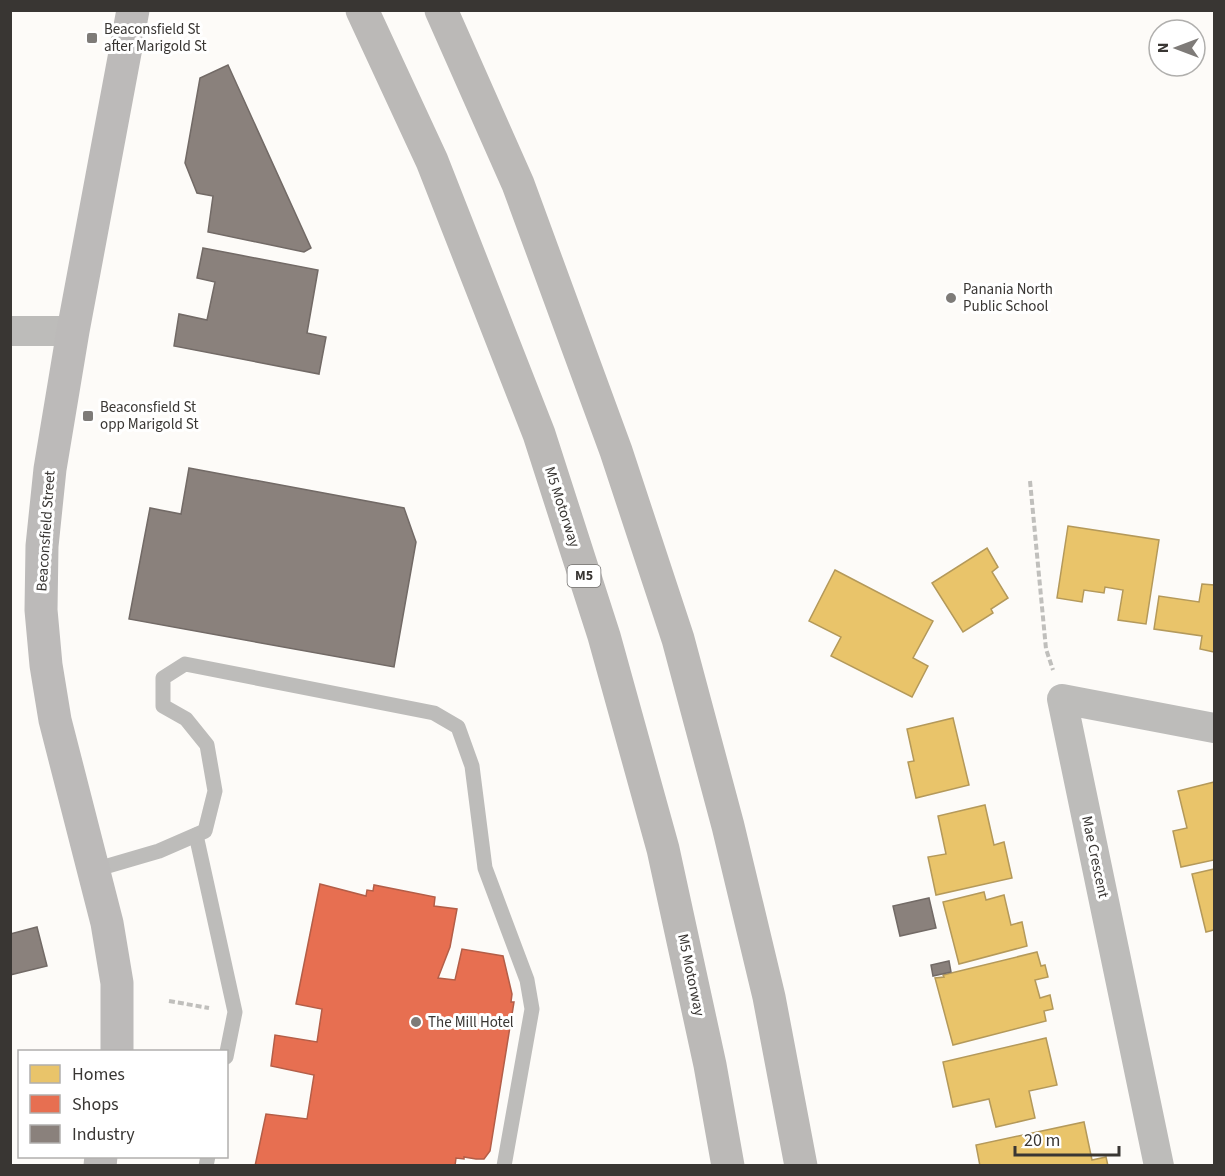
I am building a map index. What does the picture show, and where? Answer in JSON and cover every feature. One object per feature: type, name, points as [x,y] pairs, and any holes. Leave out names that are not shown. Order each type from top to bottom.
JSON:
[{"type":"highway","name":"M5 Motorway","points":[[362,10],[432,161],[539,434],[604,636],[663,849],[710,1065],[728,1166]]},
{"type":"highway","points":[[441,10],[518,184],[616,451],[678,639],[728,826],[769,997],[801,1166]]},
{"type":"main road","name":"Beaconsfield Street","points":[[117,1050],[117,983],[107,923],[55,720],[46,665],[41,610],[42,546],[50,469],[73,331],[133,10]]},
{"type":"street","points":[[10,331],[73,331]]},
{"type":"street","points":[[1062,699],[1215,728]]},
{"type":"street","name":"Mae Crescent","points":[[1062,699],[1159,1166]]},
{"type":"lane","points":[[94,870],[159,851],[205,831],[215,791],[207,745],[186,719],[163,706],[163,678],[185,664],[434,713],[458,727],[472,766],[485,868],[527,980],[532,1009],[504,1166]]},
{"type":"lane","points":[[196,835],[235,1012],[227,1050]]},
{"type":"path","points":[[1030,481],[1046,649],[1062,699]]},
{"type":"path","points":[[169,1001],[213,1008]]},
{"type":"building: Homes","points":[[1068,526],[1159,540],[1146,624],[1118,620],[1123,590],[1105,587],[1104,593],[1084,590],[1082,602],[1057,598]]},
{"type":"building: Homes","points":[[987,548],[998,567],[992,572],[1008,598],[991,609],[993,613],[963,632],[932,583]]},
{"type":"building: Homes","points":[[835,570],[933,621],[913,658],[928,666],[912,697],[831,656],[841,637],[809,621]]},
{"type":"building: Homes","points":[[1202,584],[1214,585],[1214,652],[1200,649],[1202,636],[1154,629],[1159,596],[1199,602]]},
{"type":"building: Homes","points":[[953,718],[969,785],[916,798],[908,762],[914,761],[907,729]]},
{"type":"building: Homes","points":[[1214,782],[1214,860],[1181,867],[1173,831],[1187,828],[1178,791]]},
{"type":"building: Homes","points":[[985,805],[994,845],[1004,842],[1012,878],[936,895],[928,857],[946,854],[938,816]]},
{"type":"building: Homes","points":[[1214,869],[1214,930],[1206,932],[1192,874]]},
{"type":"building: Homes","points":[[984,892],[986,900],[1004,895],[1011,925],[1022,922],[1027,946],[959,964],[943,902]]},
{"type":"building: Homes","points":[[1037,952],[1041,966],[1045,965],[1048,977],[1035,980],[1040,998],[1050,995],[1053,1009],[1044,1011],[1046,1021],[953,1045],[935,978]]},
{"type":"building: Homes","points":[[1046,1038],[1057,1085],[1029,1091],[1035,1118],[996,1127],[989,1099],[953,1107],[943,1062]]},
{"type":"building: Homes","points":[[1084,1122],[1092,1160],[1106,1157],[1108,1166],[980,1166],[976,1145]]},
{"type":"building: Shops","name":"The Mill Hotel","points":[[320,884],[366,896],[367,890],[373,891],[374,885],[435,897],[434,906],[457,909],[450,947],[438,978],[455,980],[462,949],[503,956],[512,994],[511,1002],[514,1002],[490,1151],[484,1159],[456,1158],[455,1166],[255,1166],[266,1114],[307,1119],[314,1075],[271,1066],[275,1035],[317,1042],[322,1009],[296,1004]]},
{"type":"building: Industry","points":[[228,65],[311,248],[304,252],[208,232],[213,196],[197,193],[185,163],[200,78]]},
{"type":"building: Industry","points":[[203,248],[318,270],[307,333],[326,337],[319,374],[174,346],[179,314],[207,320],[215,282],[197,278]]},
{"type":"building: Industry","points":[[189,468],[404,508],[416,542],[394,667],[129,619],[150,508],[181,514]]},
{"type":"building: Industry","points":[[929,898],[936,928],[900,936],[893,906]]},
{"type":"building: Industry","points":[[37,927],[47,966],[10,975],[10,934]]},
{"type":"building: Industry","points":[[949,961],[951,972],[933,976],[931,965]]},
{"type":"place","name":"Beaconsfield St after Marigold St","points":[[92,38]]},
{"type":"place","name":"Panania North Public School","points":[[951,298]]},
{"type":"place","name":"Beaconsfield St opp Marigold St","points":[[88,416]]},
{"type":"place","name":"The Mill Hotel","points":[[416,1022]]}]
